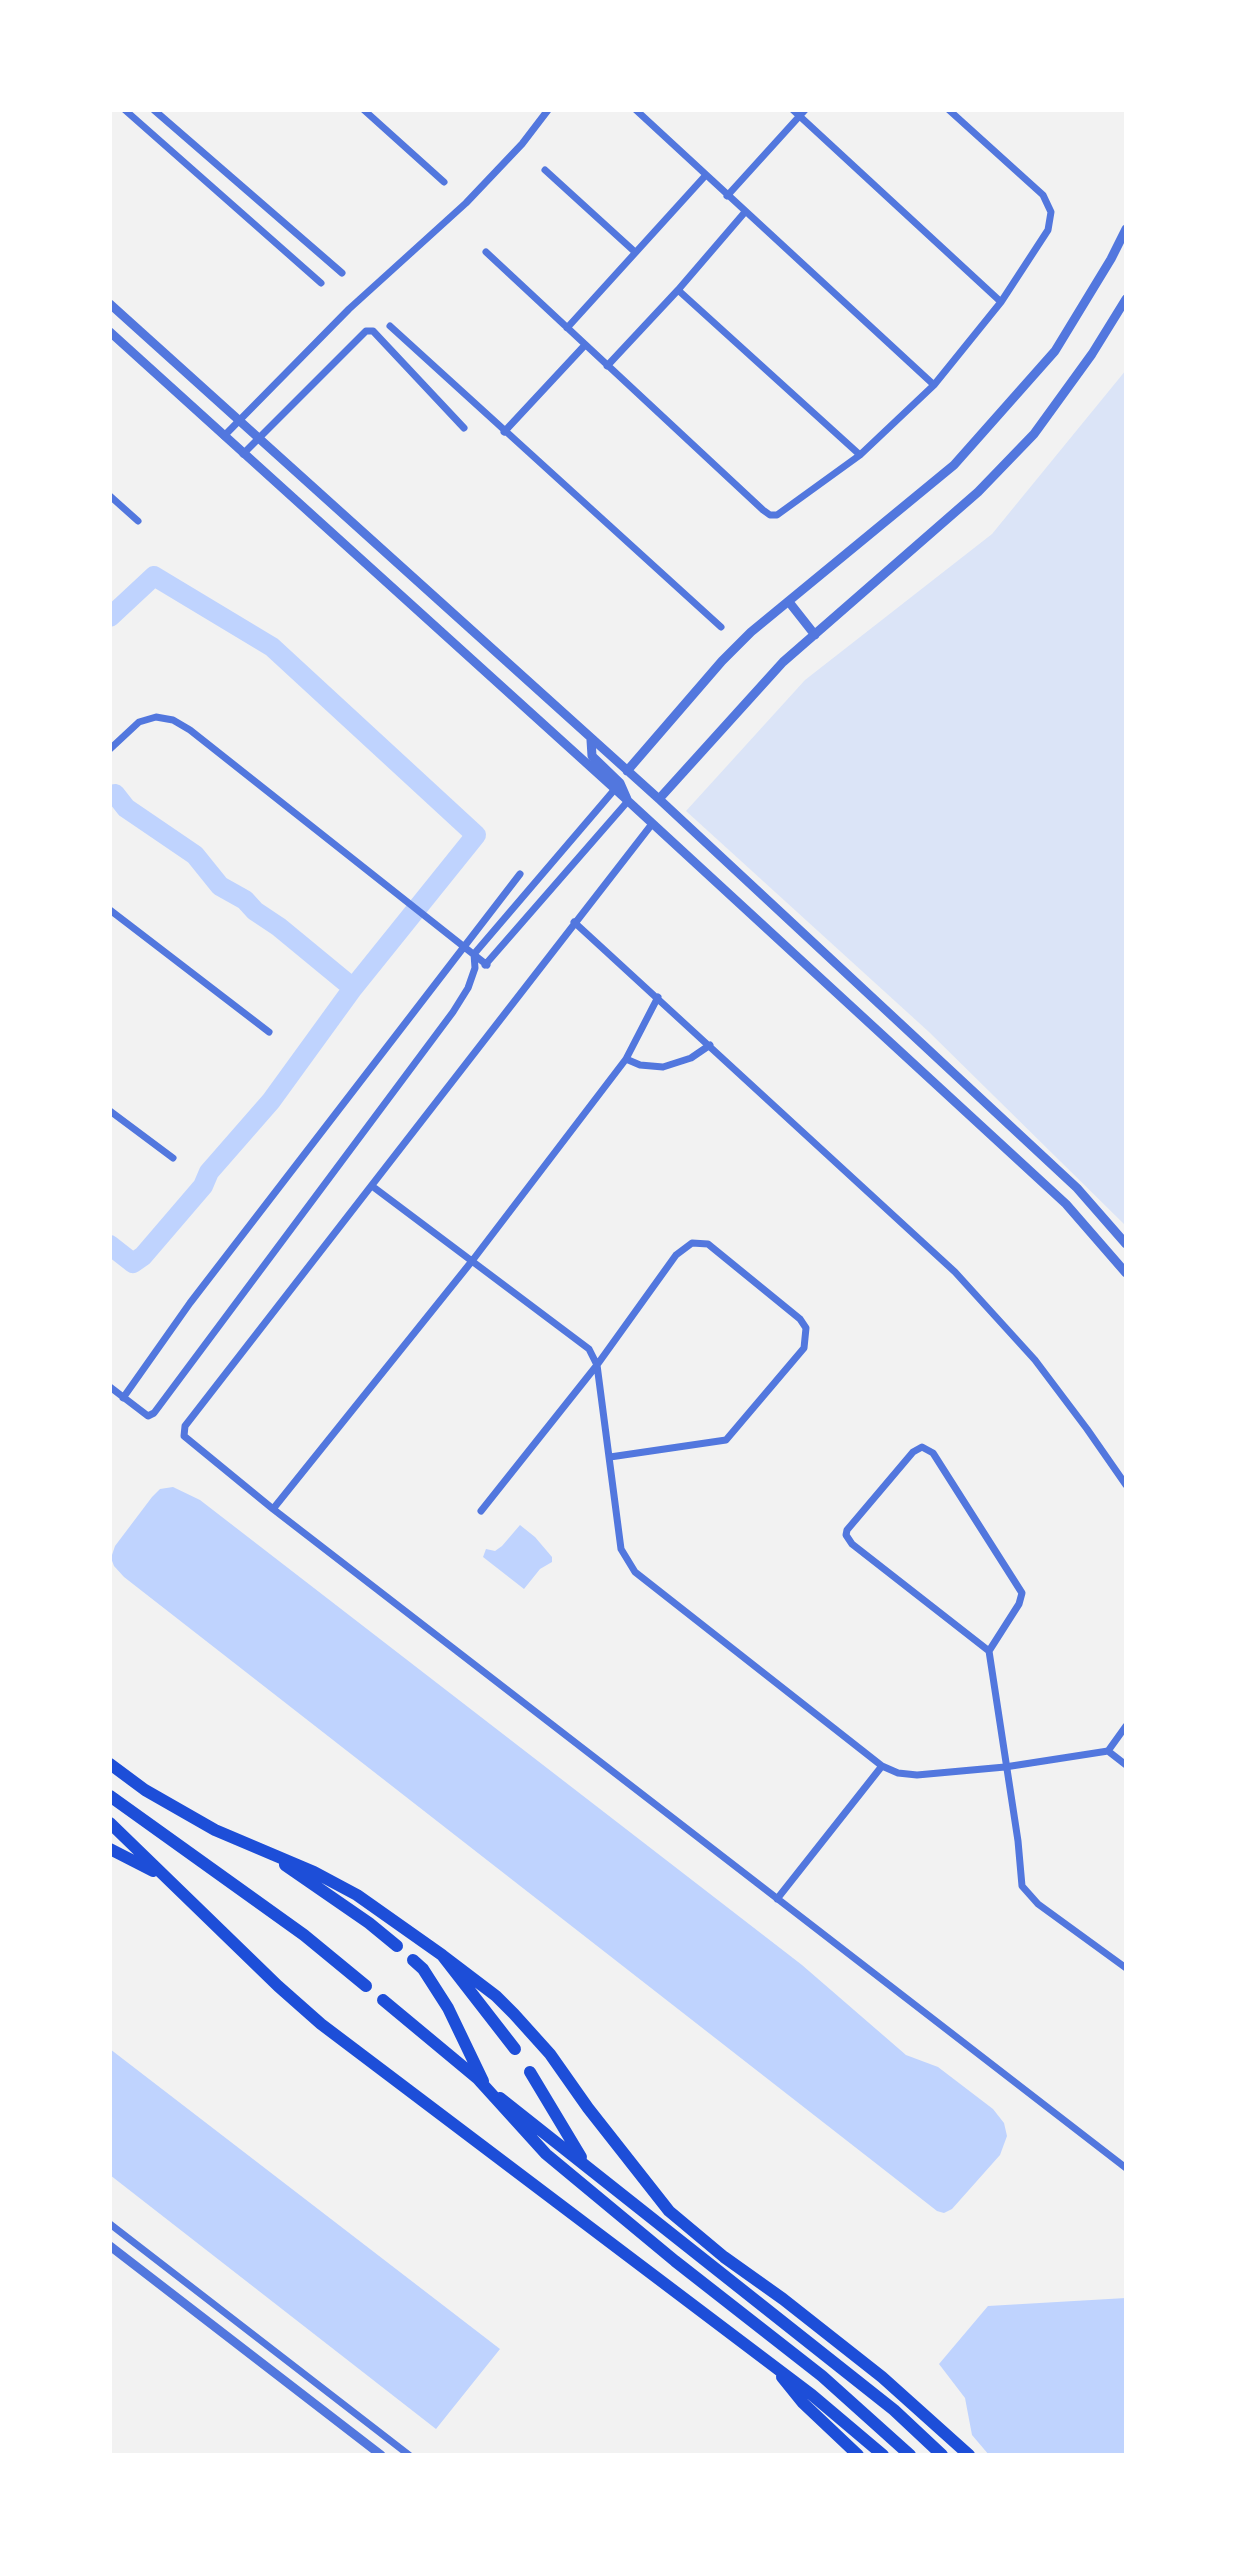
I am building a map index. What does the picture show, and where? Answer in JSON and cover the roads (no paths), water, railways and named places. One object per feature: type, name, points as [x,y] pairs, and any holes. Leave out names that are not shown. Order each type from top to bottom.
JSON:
[{"type":"highway","points":[[110,1764],[180,1812],[314,1872],[357,1895],[496,1996],[550,2054],[669,2211],[724,2257],[882,2377],[969,2455]]},
{"type":"highway","points":[[110,1796],[304,1935],[366,1986]]},
{"type":"highway","points":[[110,1823],[271,1980],[321,2024],[849,2424],[883,2455]]},
{"type":"highway","points":[[110,1849],[164,1876]]},
{"type":"highway","points":[[266,1852],[397,1946]]},
{"type":"highway","points":[[442,1955],[515,2049]]},
{"type":"highway","points":[[413,1960],[423,1969],[448,2008],[478,2066],[485,2087],[546,2154],[687,2271],[822,2376],[910,2455]]},
{"type":"highway","points":[[383,2000],[485,2087],[894,2410],[942,2455]]},
{"type":"highway","points":[[530,2072],[584,2164]]},
{"type":"highway","points":[[777,2370],[793,2392],[858,2455]]},
{"type":"street","points":[[154,110],[342,273]]},
{"type":"street","points":[[364,110],[444,182]]},
{"type":"street","points":[[224,436],[349,309],[466,203],[522,144],[548,110]]},
{"type":"street","points":[[636,110],[934,385]]},
{"type":"street","points":[[793,110],[803,113],[1001,302]]},
{"type":"street","points":[[486,252],[763,510],[773,516],[783,513],[860,455],[934,385],[1001,302],[1048,230],[1051,212],[1043,195],[949,110]]},
{"type":"street","points":[[127,111],[321,283]]},
{"type":"street","points":[[727,196],[803,113]]},
{"type":"street","points":[[545,170],[635,252]]},
{"type":"street","points":[[567,328],[705,176]]},
{"type":"street","points":[[607,366],[745,212]]},
{"type":"street","points":[[627,771],[751,632],[954,465],[1055,351],[1126,229]]},
{"type":"street","points":[[678,290],[860,455]]},
{"type":"street","points":[[659,799],[783,662],[978,492],[1034,434],[1092,354],[1126,299]]},
{"type":"street","points":[[110,304],[659,799],[1077,1188],[1126,1244]]},
{"type":"street","points":[[390,326],[721,627]]},
{"type":"street","points":[[243,454],[366,331],[373,331],[464,428]]},
{"type":"street","points":[[110,332],[615,789],[1066,1204],[1126,1273]]},
{"type":"street","points":[[504,432],[585,345]]},
{"type":"street","points":[[110,496],[138,521]]},
{"type":"street","points":[[789,602],[815,635]]},
{"type":"street","points":[[110,749],[139,722],[156,717],[173,720],[202,739],[487,965]]},
{"type":"street","points":[[591,740],[592,756],[620,783],[628,801]]},
{"type":"street","points":[[110,1387],[150,1416],[453,1012],[468,988],[475,968],[474,954],[615,789]]},
{"type":"street","points":[[475,968],[487,965],[628,801]]},
{"type":"street","points":[[652,824],[185,1426],[183,1433],[191,1444],[273,1509],[1126,2168]]},
{"type":"street","points":[[123,1398],[190,1303],[520,874]]},
{"type":"street","points":[[110,910],[269,1032]]},
{"type":"street","points":[[574,922],[965,1282],[1035,1360],[1126,1485]]},
{"type":"street","points":[[273,1509],[472,1261],[626,1059],[658,997]]},
{"type":"street","points":[[626,1059],[640,1065],[663,1067],[691,1058],[710,1045]]},
{"type":"street","points":[[110,1111],[173,1158]]},
{"type":"street","points":[[372,1186],[589,1349],[597,1365],[621,1549],[635,1572],[882,1766],[898,1773],[917,1775],[1005,1767],[1108,1751],[1126,1726]]},
{"type":"street","points":[[481,1511],[597,1365],[676,1255],[692,1243],[708,1244],[800,1319],[806,1328],[804,1348],[726,1440],[610,1457]]},
{"type":"street","points":[[989,1651],[852,1544],[846,1535],[850,1526],[913,1452],[922,1447],[933,1453],[1020,1587],[1022,1598],[989,1651],[1022,1886],[1027,1895],[1126,1968]]},
{"type":"street","points":[[1108,1751],[1126,1765]]},
{"type":"street","points":[[777,1899],[882,1766]]},
{"type":"street","points":[[110,2224],[409,2455]]},
{"type":"street","points":[[110,2246],[381,2455]]},
{"type":"water","points":[[173,1487],[200,1500],[802,1965],[906,2055],[938,2067],[993,2109],[1004,2123],[1007,2136],[1000,2155],[952,2209],[944,2213],[937,2211],[124,1577],[111,1558],[115,1546],[152,1497],[160,1489]]},
{"type":"water","points":[[520,1525],[552,1557],[552,1562],[540,1569],[524,1589],[483,1557],[486,1549],[495,1551],[502,1546]]},
{"type":"water","points":[[110,2049],[500,2349],[436,2429],[110,2175]]},
{"type":"water","points":[[1126,2298],[1126,2453],[989,2455],[972,2435],[965,2398],[939,2364],[988,2306]]},
{"type":"waterway","points":[[110,617],[154,576],[272,647],[476,835],[353,988],[271,1101],[209,1172],[203,1186],[143,1256],[133,1263],[110,1245]]},
{"type":"waterway","points":[[115,794],[126,808],[195,855],[220,886],[245,900],[353,988]]}]
